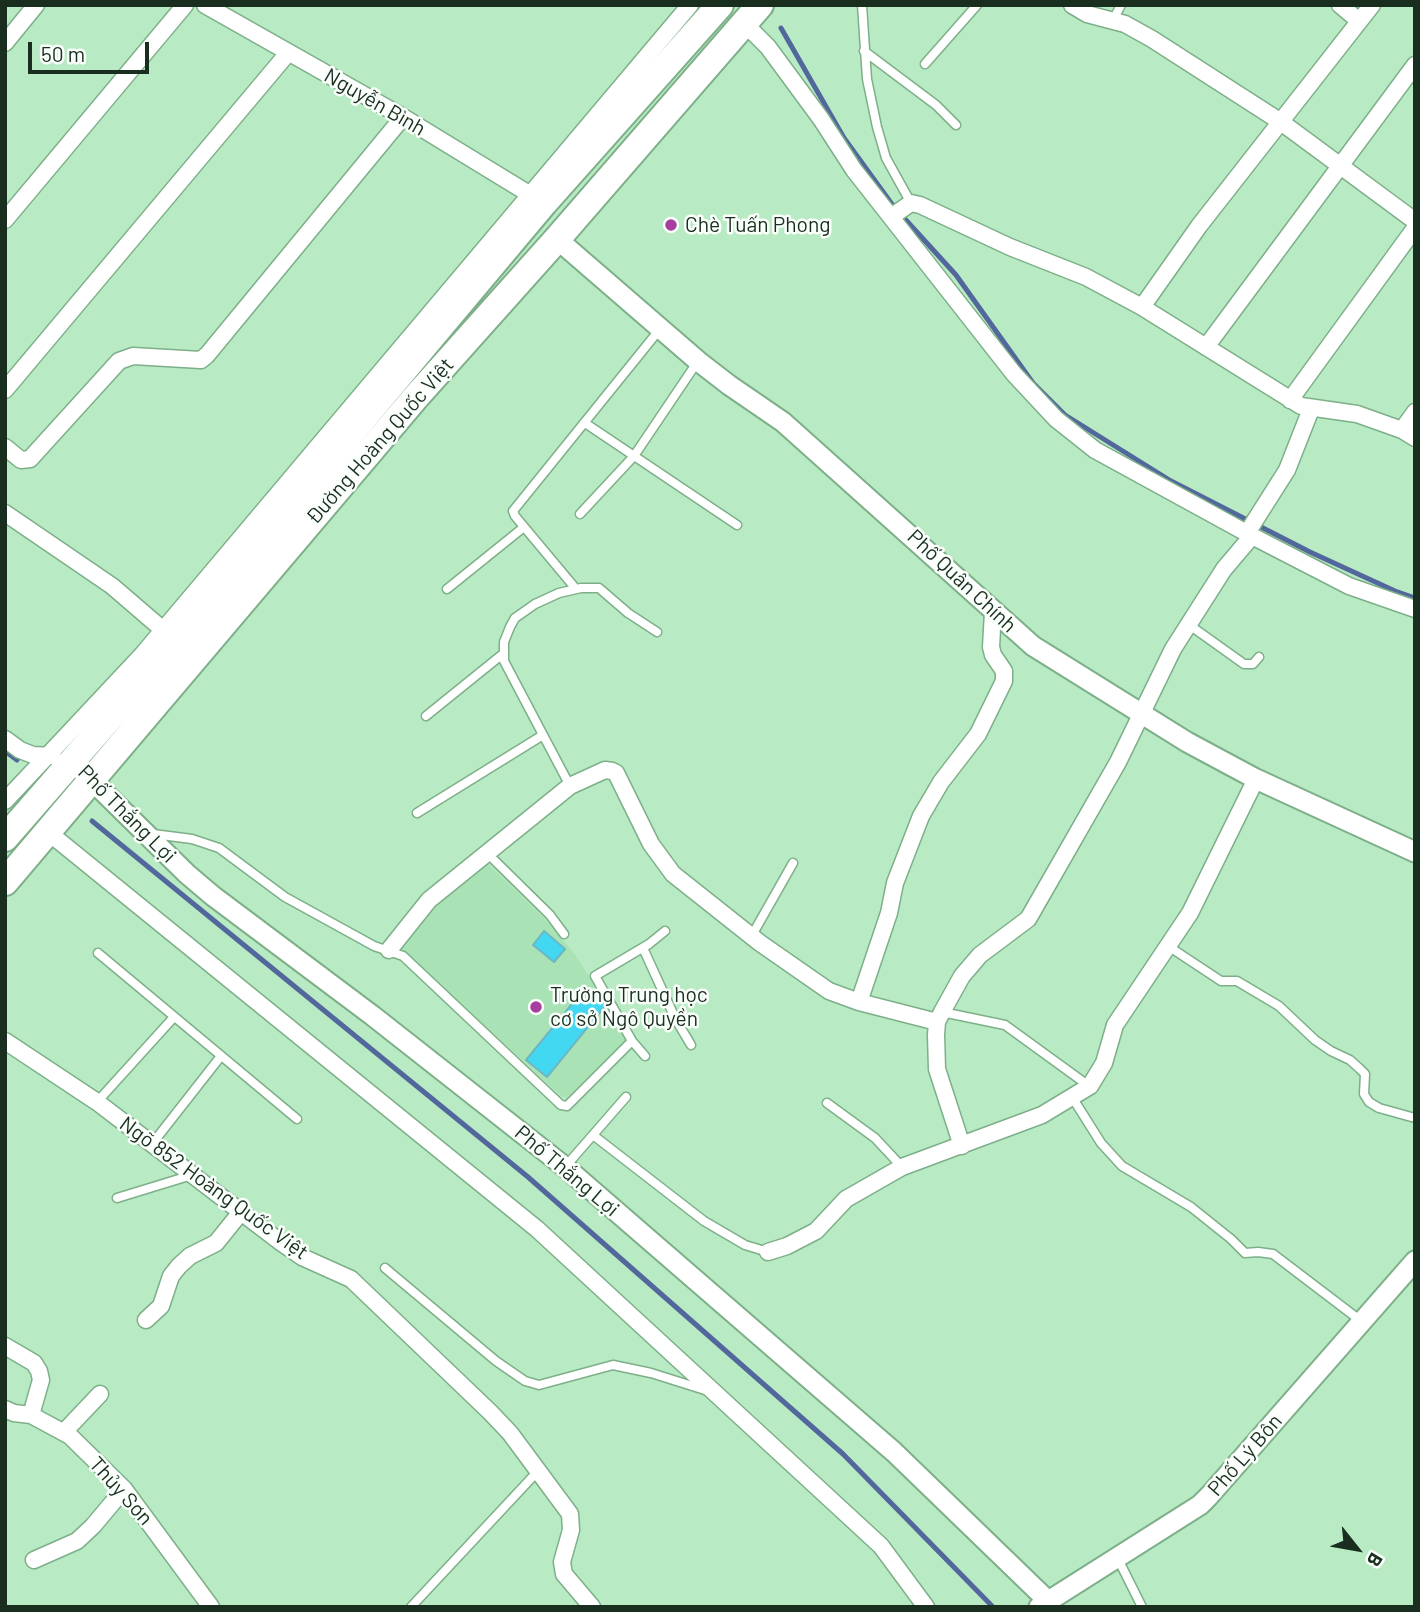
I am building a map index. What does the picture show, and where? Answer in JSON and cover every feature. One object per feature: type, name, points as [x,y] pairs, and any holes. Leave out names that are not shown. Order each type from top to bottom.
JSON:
[{"type":"highway","name":"Đường Hoàng Quốc Việt","points":[[6,836],[60,758],[169,636],[537,199],[705,8]]},
{"type":"highway","name":"Đường Hoàng Quốc Việt","points":[[5,882],[415,398],[752,15]]},
{"type":"street","points":[[5,43],[36,5]]},
{"type":"street","points":[[5,220],[185,5]]},
{"type":"street","name":"Nguyễn Bình","points":[[205,5],[403,117],[537,199]]},
{"type":"street","points":[[1072,5],[1087,14],[1125,24],[1152,40],[1281,122],[1415,221]]},
{"type":"street","points":[[1340,5],[1359,22]]},
{"type":"street","points":[[1142,307],[1199,226],[1372,5]]},
{"type":"street","points":[[752,15],[768,47],[821,119],[854,170],[899,211],[1014,374],[1056,419],[1095,450],[1251,529],[1349,586],[1415,609]]},
{"type":"street","points":[[5,390],[288,53]]},
{"type":"street","points":[[1206,347],[1415,65]]},
{"type":"street","points":[[5,447],[21,460],[30,459],[119,361],[134,356],[201,360],[403,117]]},
{"type":"street","points":[[899,211],[920,205],[1010,247],[1086,277],[1142,307],[1290,400],[1311,409],[1357,414],[1408,434],[1415,412]]},
{"type":"street","points":[[1290,400],[1415,228]]},
{"type":"street","name":"Phố Quân Chính","points":[[557,239],[698,361],[783,422],[1033,646],[1140,714],[1256,779],[1415,852]]},
{"type":"street","points":[[962,1146],[937,1069],[939,1018],[962,976],[980,955],[1028,919],[1118,762],[1173,649],[1287,470],[1311,409]]},
{"type":"street","points":[[5,513],[112,586],[169,636]]},
{"type":"street","points":[[859,1002],[895,883],[921,816],[941,782],[978,734],[1004,681],[1004,671],[991,647],[993,612]]},
{"type":"street","points":[[5,739],[20,750],[33,755],[60,758]]},
{"type":"street","points":[[5,801],[60,758]]},
{"type":"street","name":"Phố Thắng Lợi","points":[[60,758],[93,781],[187,874],[213,896],[373,1016],[565,1167],[894,1452],[1043,1603]]},
{"type":"street","points":[[388,950],[429,900],[570,786],[605,770],[616,773],[651,844],[673,874],[751,937],[829,991],[859,1002],[939,1018]]},
{"type":"street","points":[[768,1252],[787,1246],[816,1231],[846,1199],[902,1167],[1042,1115],[1090,1086],[1104,1063],[1115,1025],[1190,913],[1256,779]]},
{"type":"street","points":[[48,832],[537,1229],[881,1546],[926,1607]]},
{"type":"street","name":"Ngõ 852 Hoàng Quốc Việt","points":[[5,1041],[97,1102],[302,1256],[356,1284],[490,1412],[510,1433],[569,1514],[571,1530],[562,1562],[564,1574],[585,1604]]},
{"type":"street","points":[[146,1320],[161,1306],[170,1276],[190,1256],[216,1243],[240,1212]]},
{"type":"street","name":"Phố Lý Bôn","points":[[1043,1603],[1200,1505],[1415,1261]]},
{"type":"street","points":[[5,1346],[34,1363],[39,1371],[41,1380],[31,1415]]},
{"type":"street","points":[[64,1432],[100,1394]]},
{"type":"street","name":"Thủy Sơn","points":[[5,1409],[31,1415],[64,1432],[124,1489],[211,1607]]},
{"type":"street","points":[[34,1560],[77,1541],[124,1489]]},
{"type":"lane","points":[[862,5],[867,79],[899,211]]},
{"type":"lane","points":[[925,64],[977,5]]},
{"type":"lane","points":[[1113,20],[1121,5]]},
{"type":"lane","points":[[864,51],[936,105],[956,125]]},
{"type":"lane","points":[[576,589],[513,511],[660,329]]},
{"type":"lane","points":[[580,514],[634,456],[698,361]]},
{"type":"lane","points":[[585,423],[737,525]]},
{"type":"lane","points":[[447,589],[524,527]]},
{"type":"lane","points":[[570,786],[504,660],[504,642],[516,618],[535,604],[576,589],[600,588],[657,632]]},
{"type":"lane","points":[[1188,625],[1244,663],[1253,664],[1259,657]]},
{"type":"lane","points":[[426,716],[504,653]]},
{"type":"lane","points":[[418,813],[543,734]]},
{"type":"lane","points":[[147,833],[192,839],[219,848],[285,897],[374,946],[403,956],[561,1105],[567,1106],[632,1041]]},
{"type":"lane","points":[[486,853],[551,915],[564,934]]},
{"type":"lane","points":[[751,937],[793,863]]},
{"type":"lane","points":[[645,1056],[632,1041],[595,976],[666,931]]},
{"type":"lane","points":[[1168,946],[1221,981],[1237,981],[1279,1006],[1315,1040],[1350,1060],[1365,1074],[1364,1094],[1369,1102],[1379,1108],[1415,1118]]},
{"type":"lane","points":[[643,948],[675,1018],[691,1045]]},
{"type":"lane","points":[[98,953],[297,1119]]},
{"type":"lane","points":[[97,1102],[174,1017]]},
{"type":"lane","points":[[939,1018],[1005,1025],[1090,1086]]},
{"type":"lane","points":[[152,1144],[221,1056]]},
{"type":"lane","points":[[565,1167],[626,1097]]},
{"type":"lane","points":[[1072,1097],[1101,1143],[1122,1166],[1191,1208],[1245,1253],[1273,1254],[1362,1322]]},
{"type":"lane","points":[[827,1103],[875,1138],[902,1167]]},
{"type":"lane","points":[[593,1135],[704,1221],[745,1245],[768,1252]]},
{"type":"lane","points":[[117,1198],[192,1175]]},
{"type":"lane","points":[[385,1268],[496,1361],[525,1381],[539,1385],[613,1366],[652,1373],[718,1394]]},
{"type":"lane","points":[[411,1607],[538,1471]]},
{"type":"lane","points":[[1116,1557],[1142,1607]]},
{"type":"shaded area","name":"Trường Trung học cơ sở Ngô Quyền","points":[[486,862],[544,918],[574,953],[628,1038],[566,1098],[400,947],[400,939]]},
{"type":"building","points":[[544,931],[565,949],[554,962],[533,945]]},
{"type":"building","points":[[586,987],[601,999],[605,1006],[547,1077],[526,1060]]},
{"type":"waterway","points":[[781,28],[844,138],[894,207],[956,275],[1033,383],[1065,415],[1171,481],[1310,552],[1415,598]]},
{"type":"waterway","points":[[5,751],[17,760]]},
{"type":"waterway","points":[[92,821],[528,1177],[843,1454],[993,1607]]},
{"type":"place","name":"Chè Tuấn Phong","points":[[671,225]]},
{"type":"place","name":"Trường Trung học cơ sở Ngô Quyền","points":[[536,1007]]}]
